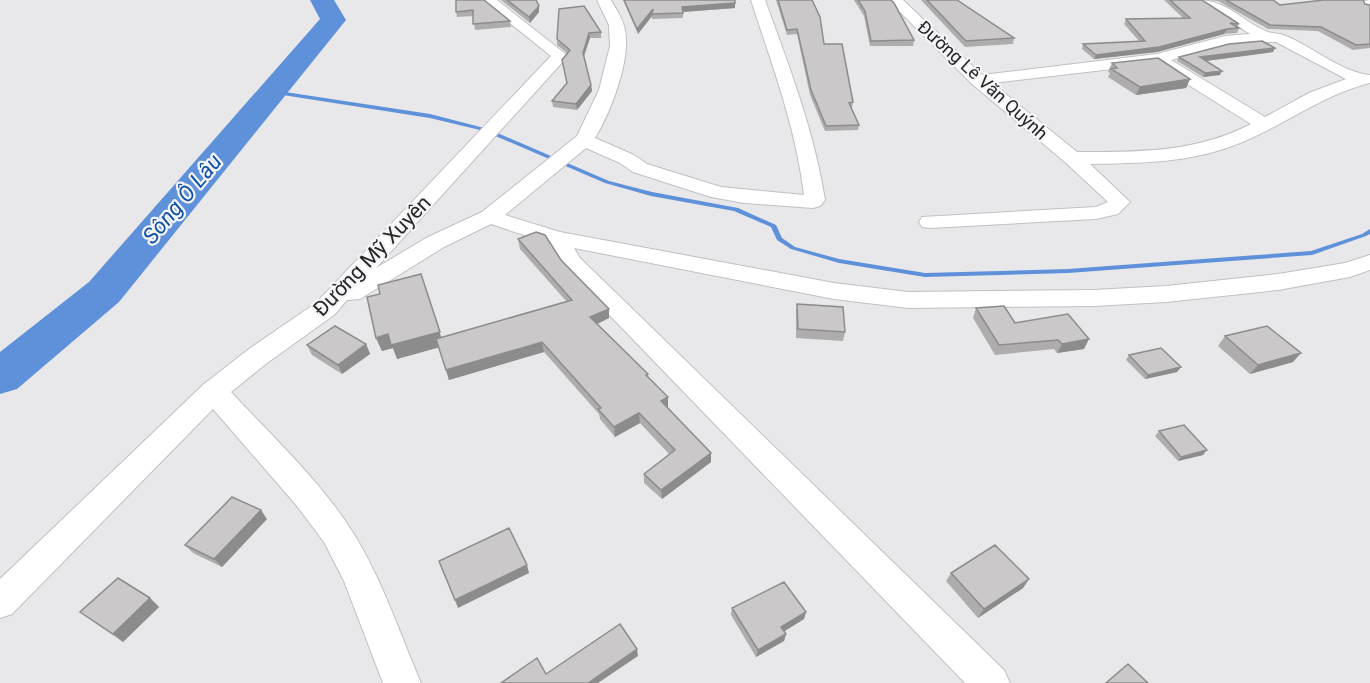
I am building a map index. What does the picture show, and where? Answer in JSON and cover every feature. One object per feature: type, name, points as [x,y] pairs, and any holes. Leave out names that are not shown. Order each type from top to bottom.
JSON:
[{"type":"street","name":"Đường Mỹ Xuyên","points":[[0,602],[214,391],[258,356],[325,309],[560,56],[488,0]]},
{"type":"street","points":[[325,309],[436,242],[490,218],[533,180],[582,142],[593,127],[603,102],[617,48],[618,33],[612,14],[604,0]]},
{"type":"street","points":[[582,142],[627,159],[640,168],[718,193],[813,202],[815,200],[810,164],[800,118],[758,0]]},
{"type":"street","name":"Đường Lê Văn Quýnh","points":[[895,0],[978,80],[1071,158],[1119,202],[1118,206],[1096,213],[930,222]]},
{"type":"street","points":[[1204,0],[1266,37]]},
{"type":"street","points":[[978,80],[1158,59],[1225,41],[1266,37],[1279,38],[1327,64],[1366,79]]},
{"type":"street","points":[[1158,59],[1265,125]]},
{"type":"street","points":[[1071,158],[1185,153],[1233,140],[1265,125],[1315,96],[1366,79]]},
{"type":"street","points":[[490,218],[556,238],[834,291],[908,300],[1094,298],[1166,294],[1278,282],[1360,266],[1370,285]]},
{"type":"street","points":[[556,238],[572,263],[991,683]]},
{"type":"street","points":[[214,391],[308,497],[335,532],[358,575],[402,683]]},
{"type":"building","points":[[456,0],[484,0],[510,21],[473,24],[473,10],[456,12]]},
{"type":"building","points":[[507,0],[536,0],[539,6],[529,17]]},
{"type":"building","points":[[624,0],[735,0],[735,3],[682,7],[683,13],[652,14],[653,9],[637,29]]},
{"type":"building","points":[[778,0],[812,0],[820,17],[824,44],[842,44],[853,102],[849,103],[859,125],[826,126],[811,90],[797,29],[787,30]]},
{"type":"building","points":[[858,0],[891,0],[914,40],[871,41],[865,11]]},
{"type":"building","points":[[927,0],[957,0],[1014,38],[966,41]]},
{"type":"building","points":[[1170,0],[1202,0],[1239,24],[1230,23],[1239,28],[1159,47],[1096,55],[1083,44],[1145,41],[1126,19],[1190,18]]},
{"type":"building","points":[[1226,0],[1273,0],[1280,5],[1324,0],[1363,0],[1365,4],[1370,5],[1370,44],[1356,45],[1321,27],[1270,25]]},
{"type":"building","points":[[584,6],[601,32],[589,33],[583,53],[591,85],[576,104],[552,101],[567,83],[562,60],[570,50],[557,39],[559,9]]},
{"type":"building","points":[[1262,41],[1275,48],[1200,57],[1222,71],[1205,73],[1179,57],[1229,44]]},
{"type":"building","points":[[1158,58],[1190,79],[1140,87],[1111,69],[1117,68],[1112,63]]},
{"type":"building","points":[[536,232],[545,235],[561,260],[609,309],[590,317],[648,374],[646,375],[668,397],[661,401],[711,453],[661,490],[644,474],[675,450],[639,413],[614,427],[598,409],[601,408],[542,342],[446,370],[436,339],[572,300],[518,239]]},
{"type":"building","points":[[421,274],[440,332],[391,345],[388,334],[376,338],[367,297],[380,294],[378,285]]},
{"type":"building","points":[[797,304],[843,307],[845,332],[798,329]]},
{"type":"building","points":[[1004,306],[1015,323],[1068,314],[1089,339],[1062,344],[1058,340],[999,345],[976,308]]},
{"type":"building","points":[[335,326],[366,344],[338,365],[307,345]]},
{"type":"building","points":[[1267,326],[1301,353],[1258,365],[1225,336]]},
{"type":"building","points":[[1161,348],[1181,367],[1148,375],[1129,355]]},
{"type":"building","points":[[1184,425],[1207,450],[1181,457],[1159,431]]},
{"type":"building","points":[[232,497],[261,510],[214,559],[185,545]]},
{"type":"building","points":[[509,528],[527,565],[455,600],[439,561]]},
{"type":"building","points":[[995,545],[1029,579],[984,609],[951,573]]},
{"type":"building","points":[[118,578],[150,598],[113,634],[80,612]]},
{"type":"building","points":[[784,582],[806,612],[781,627],[786,634],[758,650],[732,608]]},
{"type":"building","points":[[620,624],[637,649],[588,683],[501,683],[537,658],[546,674]]},
{"type":"building","points":[[1128,664],[1148,683],[1106,683]]},
{"type":"waterway","name":"Sông Ô Lâu","points":[[0,377],[104,292],[333,20],[322,0]]},
{"type":"waterway","points":[[272,92],[430,116],[486,130],[607,182],[651,194],[736,209],[774,226],[779,239],[793,248],[839,261],[925,275],[1068,271],[1312,253],[1370,231]]}]
